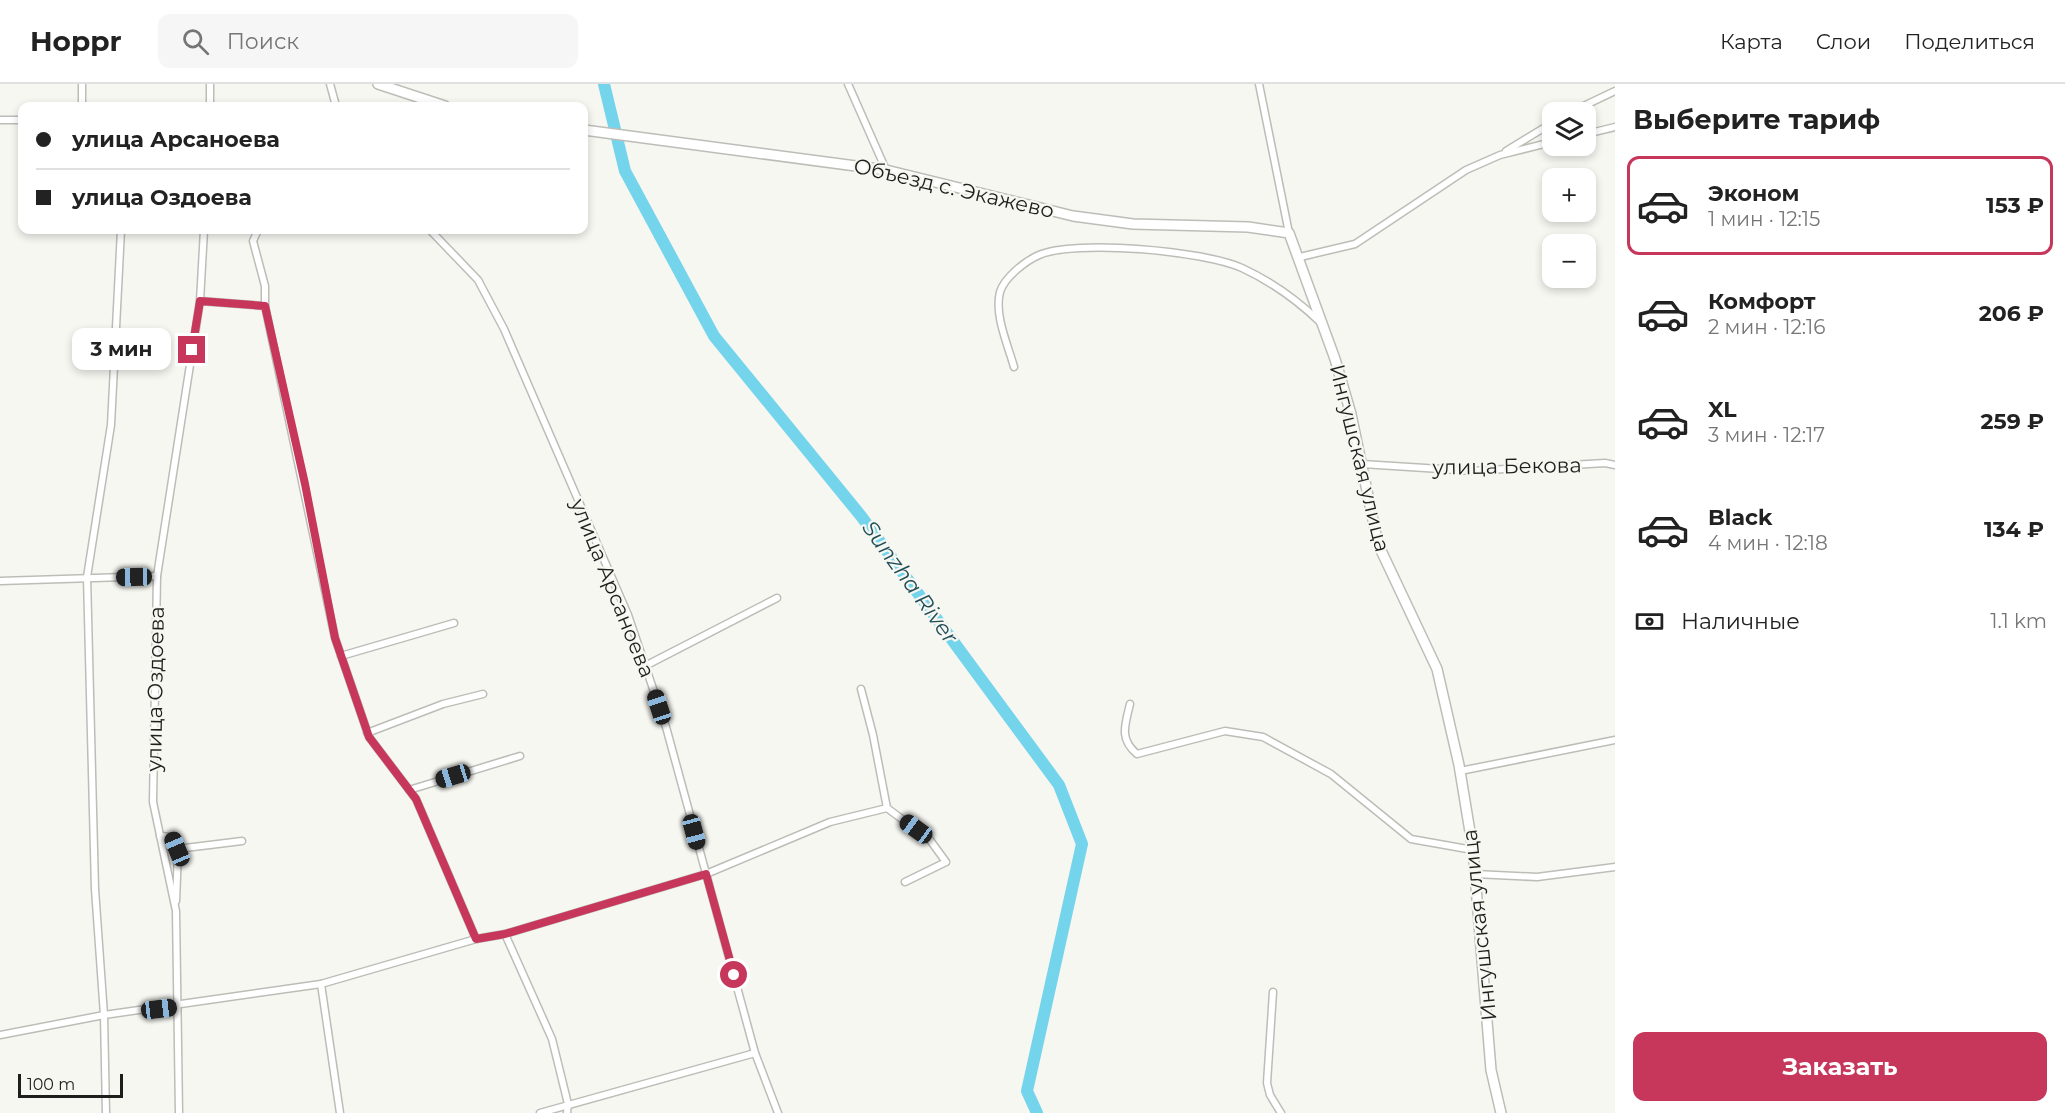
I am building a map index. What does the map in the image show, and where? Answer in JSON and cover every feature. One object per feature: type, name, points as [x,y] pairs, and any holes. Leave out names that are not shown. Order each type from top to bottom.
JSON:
[{"type":"street","points":[[82,84],[82,102]]},
{"type":"street","points":[[210,84],[210,102]]},
{"type":"street","points":[[330,84],[335,102]]},
{"type":"street","points":[[378,84],[433,102]]},
{"type":"street","points":[[848,84],[886,170]]},
{"type":"street","name":"Ингушская улица","points":[[1259,84],[1289,233],[1300,257],[1323,324],[1351,414],[1378,544],[1437,669],[1460,771],[1473,850],[1491,1070],[1501,1113]]},
{"type":"street","points":[[1592,102],[1615,91]]},
{"type":"street","points":[[0,120],[18,120]]},
{"type":"street","points":[[1596,132],[1615,128]]},
{"type":"street","points":[[1300,257],[1355,244],[1466,170],[1500,155],[1542,129]]},
{"type":"street","name":"Объезд с. Экажево","points":[[588,130],[886,170],[1073,216],[1133,224],[1248,227],[1289,233]]},
{"type":"street","points":[[1500,155],[1542,144]]},
{"type":"street","points":[[106,1113],[104,1015],[95,889],[87,577],[111,425],[121,234]]},
{"type":"street","name":"улица Оздоева","points":[[179,1113],[176,910],[153,802],[157,576],[200,301],[204,234]]},
{"type":"street","points":[[256,234],[253,241],[265,286],[265,306],[305,484],[335,638],[367,733],[416,799],[476,939]]},
{"type":"street","name":"улица Арсаноева","points":[[434,234],[478,280],[504,328],[628,615],[666,727],[755,1053],[778,1113]]},
{"type":"street","points":[[1014,367],[998,306],[1000,290],[1008,278],[1039,255],[1076,249],[1153,250],[1210,258],[1241,267],[1297,300],[1323,324]]},
{"type":"street","points":[[200,301],[265,306]]},
{"type":"street","name":"улица Бекова","points":[[1362,464],[1472,471],[1605,463],[1615,465]]},
{"type":"street","points":[[0,581],[157,576]]},
{"type":"street","points":[[645,666],[777,598]]},
{"type":"street","points":[[341,656],[454,623]]},
{"type":"street","points":[[861,689],[873,735],[887,808],[930,840],[946,862],[905,882]]},
{"type":"street","points":[[367,733],[443,704],[483,694]]},
{"type":"street","points":[[1130,704],[1123,735],[1127,746],[1137,754],[1225,731],[1263,737],[1330,774],[1412,839],[1473,850]]},
{"type":"street","points":[[1460,771],[1615,740]]},
{"type":"street","points":[[409,790],[520,756]]},
{"type":"street","points":[[0,1035],[104,1015],[321,984],[476,939],[505,934],[706,874],[830,822],[887,808]]},
{"type":"street","points":[[160,836],[172,837],[177,849],[176,910]]},
{"type":"street","points":[[177,849],[242,841]]},
{"type":"street","points":[[1475,874],[1537,877],[1615,867]]},
{"type":"street","points":[[505,934],[552,1039],[568,1104],[567,1113]]},
{"type":"street","points":[[321,984],[340,1113]]},
{"type":"street","points":[[1273,992],[1268,1083],[1270,1095],[1281,1113]]},
{"type":"street","points":[[540,1113],[755,1053]]},
{"type":"waterway","name":"Sunzha River","points":[[604,84],[625,171],[714,336],[861,516],[1059,785],[1082,844],[1027,1091],[1037,1113]]},
{"type":"route","points":[[192,350],[200,301],[265,306],[305,484],[335,638],[369,737],[416,799],[476,939],[505,934],[706,874],[734,975]]}]
